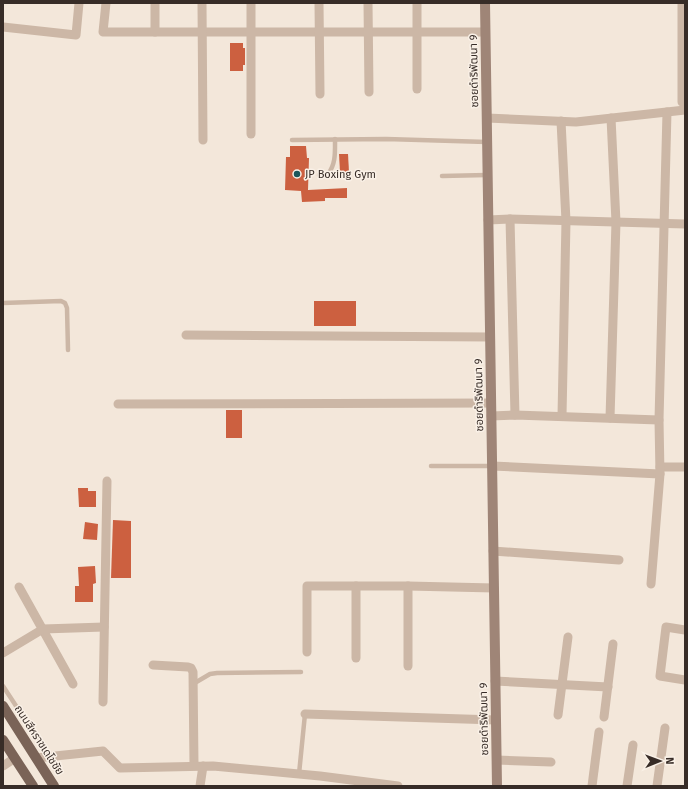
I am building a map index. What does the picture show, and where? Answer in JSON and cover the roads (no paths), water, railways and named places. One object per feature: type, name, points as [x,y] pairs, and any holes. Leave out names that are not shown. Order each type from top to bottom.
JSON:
[{"type":"main road","name":"ถนนสีหราชเดโชชัย","points":[[4,708],[54,786]]},
{"type":"main road","points":[[3,740],[33,786]]},
{"type":"street","points":[[3,27],[76,35],[79,3]]},
{"type":"street","points":[[106,3],[103,32],[485,32]]},
{"type":"street","points":[[155,3],[155,32]]},
{"type":"street","points":[[202,3],[203,140]]},
{"type":"street","points":[[251,3],[252,134]]},
{"type":"street","points":[[319,3],[318,32],[320,94]]},
{"type":"street","points":[[368,3],[369,92]]},
{"type":"street","points":[[417,3],[417,89]]},
{"type":"street","name":"ซอยดำริพัฒนา 9","points":[[485,3],[497,786]]},
{"type":"street","points":[[682,3],[682,102],[685,102]]},
{"type":"street","points":[[487,118],[576,122],[685,110]]},
{"type":"street","points":[[651,584],[660,470],[659,420],[667,112]]},
{"type":"street","points":[[610,418],[616,222],[611,118]]},
{"type":"street","points":[[561,121],[566,220],[562,416]]},
{"type":"street","points":[[510,219],[515,415]]},
{"type":"street","points":[[488,220],[566,220],[685,224]]},
{"type":"street","points":[[186,335],[490,337]]},
{"type":"street","points":[[118,404],[491,403]]},
{"type":"street","points":[[491,416],[562,416],[659,420]]},
{"type":"street","points":[[492,466],[660,470],[685,467]]},
{"type":"street","points":[[103,702],[107,481]]},
{"type":"street","points":[[493,551],[619,560]]},
{"type":"street","points":[[306,652],[307,586],[494,588]]},
{"type":"street","points":[[356,586],[356,658]]},
{"type":"street","points":[[408,586],[408,666]]},
{"type":"street","points":[[19,587],[73,684]]},
{"type":"street","points":[[3,653],[43,629],[104,627]]},
{"type":"street","points":[[685,630],[666,627],[660,676],[685,680]]},
{"type":"street","points":[[558,715],[568,637]]},
{"type":"street","points":[[604,717],[613,644]]},
{"type":"street","points":[[154,665],[188,667],[191,668],[193,672],[200,786]]},
{"type":"street","points":[[496,681],[608,687]]},
{"type":"street","points":[[305,714],[496,720]]},
{"type":"street","points":[[658,786],[665,728]]},
{"type":"street","points":[[592,786],[598,732]]},
{"type":"street","points":[[628,786],[633,745]]},
{"type":"street","points":[[36,758],[103,751],[120,768],[199,765],[320,776],[398,786]]},
{"type":"street","points":[[3,766],[15,758]]},
{"type":"street","points":[[497,760],[551,762]]},
{"type":"street","points":[[319,786],[320,776]]},
{"type":"lane","points":[[319,175],[328,174],[333,166],[335,156],[335,139]]},
{"type":"lane","points":[[292,140],[386,139],[487,142]]},
{"type":"lane","points":[[442,176],[488,175]]},
{"type":"lane","points":[[3,303],[61,301],[65,303],[67,308],[68,350]]},
{"type":"lane","points":[[431,466],[492,466]]},
{"type":"lane","points":[[193,684],[210,674],[217,673],[301,672]]},
{"type":"lane","points":[[3,686],[37,738]]},
{"type":"lane","points":[[4,708],[13,702]]},
{"type":"lane","points":[[299,774],[305,714]]},
{"type":"lane","points":[[21,734],[30,727]]},
{"type":"place","name":"JP Boxing Gym","points":[[297,174]]}]
